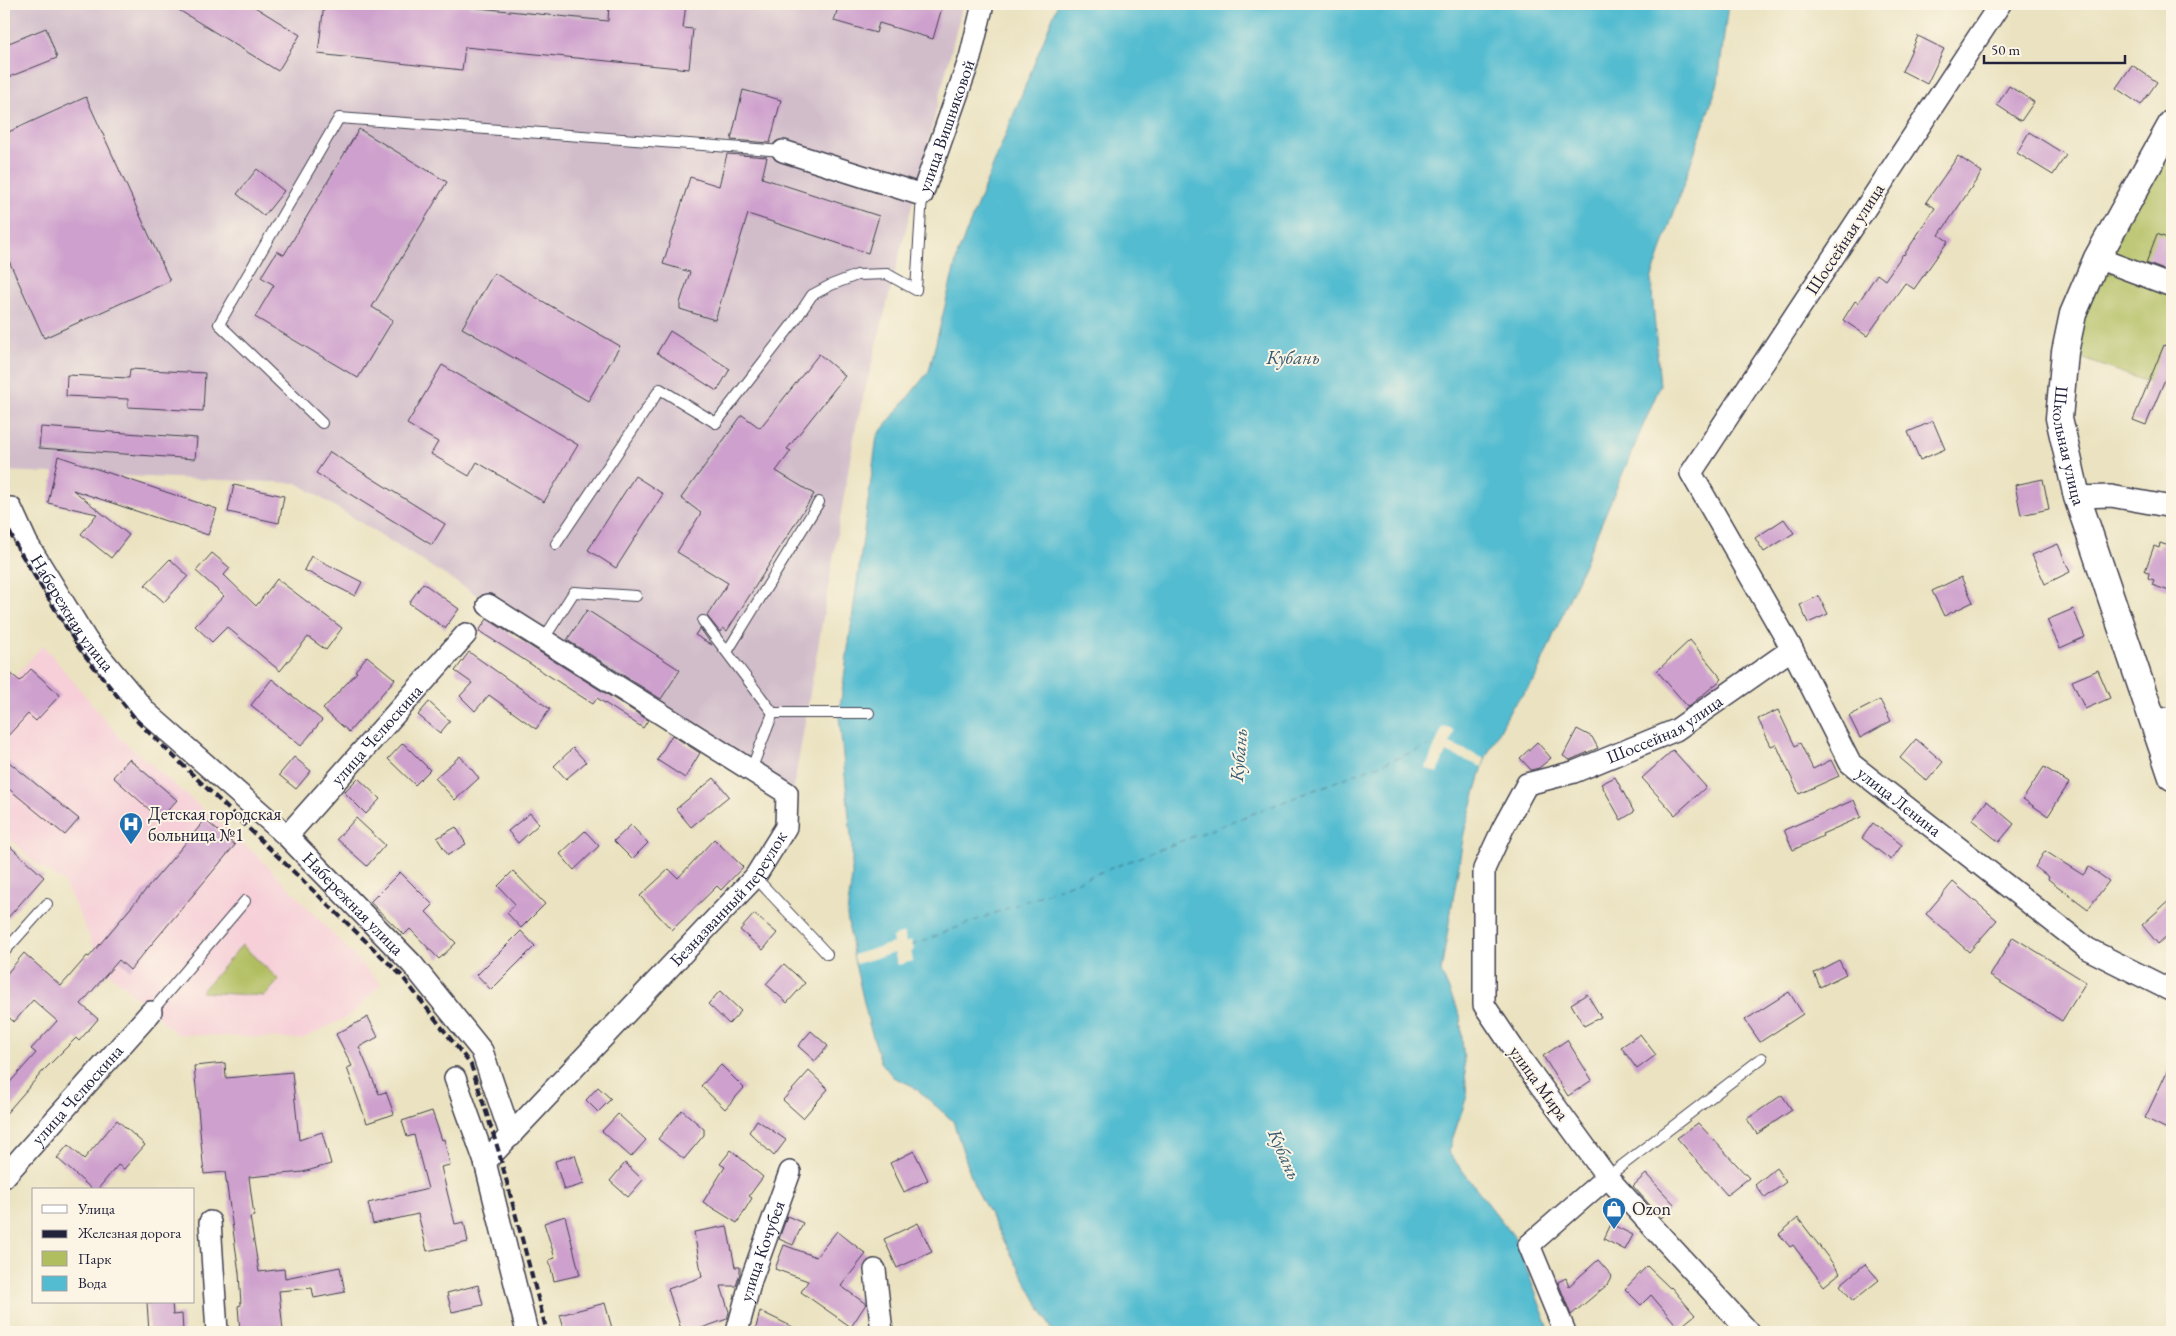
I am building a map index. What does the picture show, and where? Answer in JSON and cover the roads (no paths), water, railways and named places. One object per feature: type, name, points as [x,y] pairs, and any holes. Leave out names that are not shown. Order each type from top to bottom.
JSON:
[{"type":"street","name":"улица Вишняковой","points":[[783,151],[922,195],[970,58],[983,4]]},
{"type":"street","name":"Шоссейная улица","points":[[1691,473],[2000,4]]},
{"type":"street","name":"Школьная улица","points":[[2172,123],[2097,258],[2073,314],[2066,352],[2059,418],[2077,496],[2162,720],[2172,777]]},
{"type":"street","points":[[2097,258],[2172,286]]},
{"type":"street","name":"улица Ленина","points":[[1691,473],[1792,649],[1850,763],[2088,948],[2172,991]]},
{"type":"street","points":[[2077,496],[2110,496],[2172,507]]},
{"type":"street","name":"Набережная улица","points":[[11,508],[27,543],[88,641],[146,712],[287,836],[412,964],[482,1051],[511,1136]]},
{"type":"street","name":"Безназванный переулок","points":[[485,1162],[754,877],[786,827],[787,793],[488,605]]},
{"type":"street","name":"улица Челюскина","points":[[287,836],[466,634]]},
{"type":"street","name":"Шоссейная улица","points":[[1527,784],[1574,772],[1676,730],[1792,649]]},
{"type":"street","name":"улица Мира","points":[[1527,784],[1503,828],[1484,869],[1484,1005],[1607,1177],[1749,1332]]},
{"type":"street","name":"улица Челюскина","points":[[4,1176],[150,1012]]},
{"type":"street","points":[[455,1078],[485,1162],[527,1332]]},
{"type":"street","name":"улица Кочубея","points":[[740,1332],[738,1328],[751,1280],[790,1172]]},
{"type":"street","points":[[1565,1332],[1529,1245],[1607,1177]]},
{"type":"street","points":[[210,1222],[217,1332]]},
{"type":"street","points":[[875,1270],[882,1332]]},
{"type":"lane","points":[[322,423],[219,324],[339,118],[783,151]]},
{"type":"lane","points":[[556,544],[660,389],[716,423],[812,296],[831,285],[857,275],[887,274],[916,290],[922,195]]},
{"type":"lane","points":[[727,652],[819,502]]},
{"type":"lane","points":[[543,640],[574,592],[636,596]]},
{"type":"lane","points":[[704,621],[773,712]]},
{"type":"lane","points":[[751,770],[773,712]]},
{"type":"lane","points":[[773,712],[869,713]]},
{"type":"lane","points":[[754,877],[827,954]]},
{"type":"lane","points":[[150,1012],[245,901]]},
{"type":"lane","points":[[4,952],[47,904]]},
{"type":"lane","points":[[1607,1177],[1762,1058]]},
{"type":"water","name":"Кубань","points":[[1058,4],[1728,4],[1718,83],[1651,280],[1660,386],[1534,681],[1512,707],[1485,759],[1464,833],[1441,972],[1460,1015],[1467,1096],[1448,1152],[1515,1238],[1550,1332],[1053,1332],[974,1185],[953,1121],[913,1086],[893,1077],[881,1062],[869,1024],[853,955],[847,915],[852,877],[852,847],[839,715],[877,436],[929,371],[958,253]]},
{"type":"railway","points":[[4,521],[17,547],[79,648],[138,722],[401,975],[471,1065],[498,1149],[547,1332]]},
{"type":"place","name":"Детская городская больница №1","points":[[131,845]]},
{"type":"place","name":"Ozon","points":[[1614,1230]]}]
